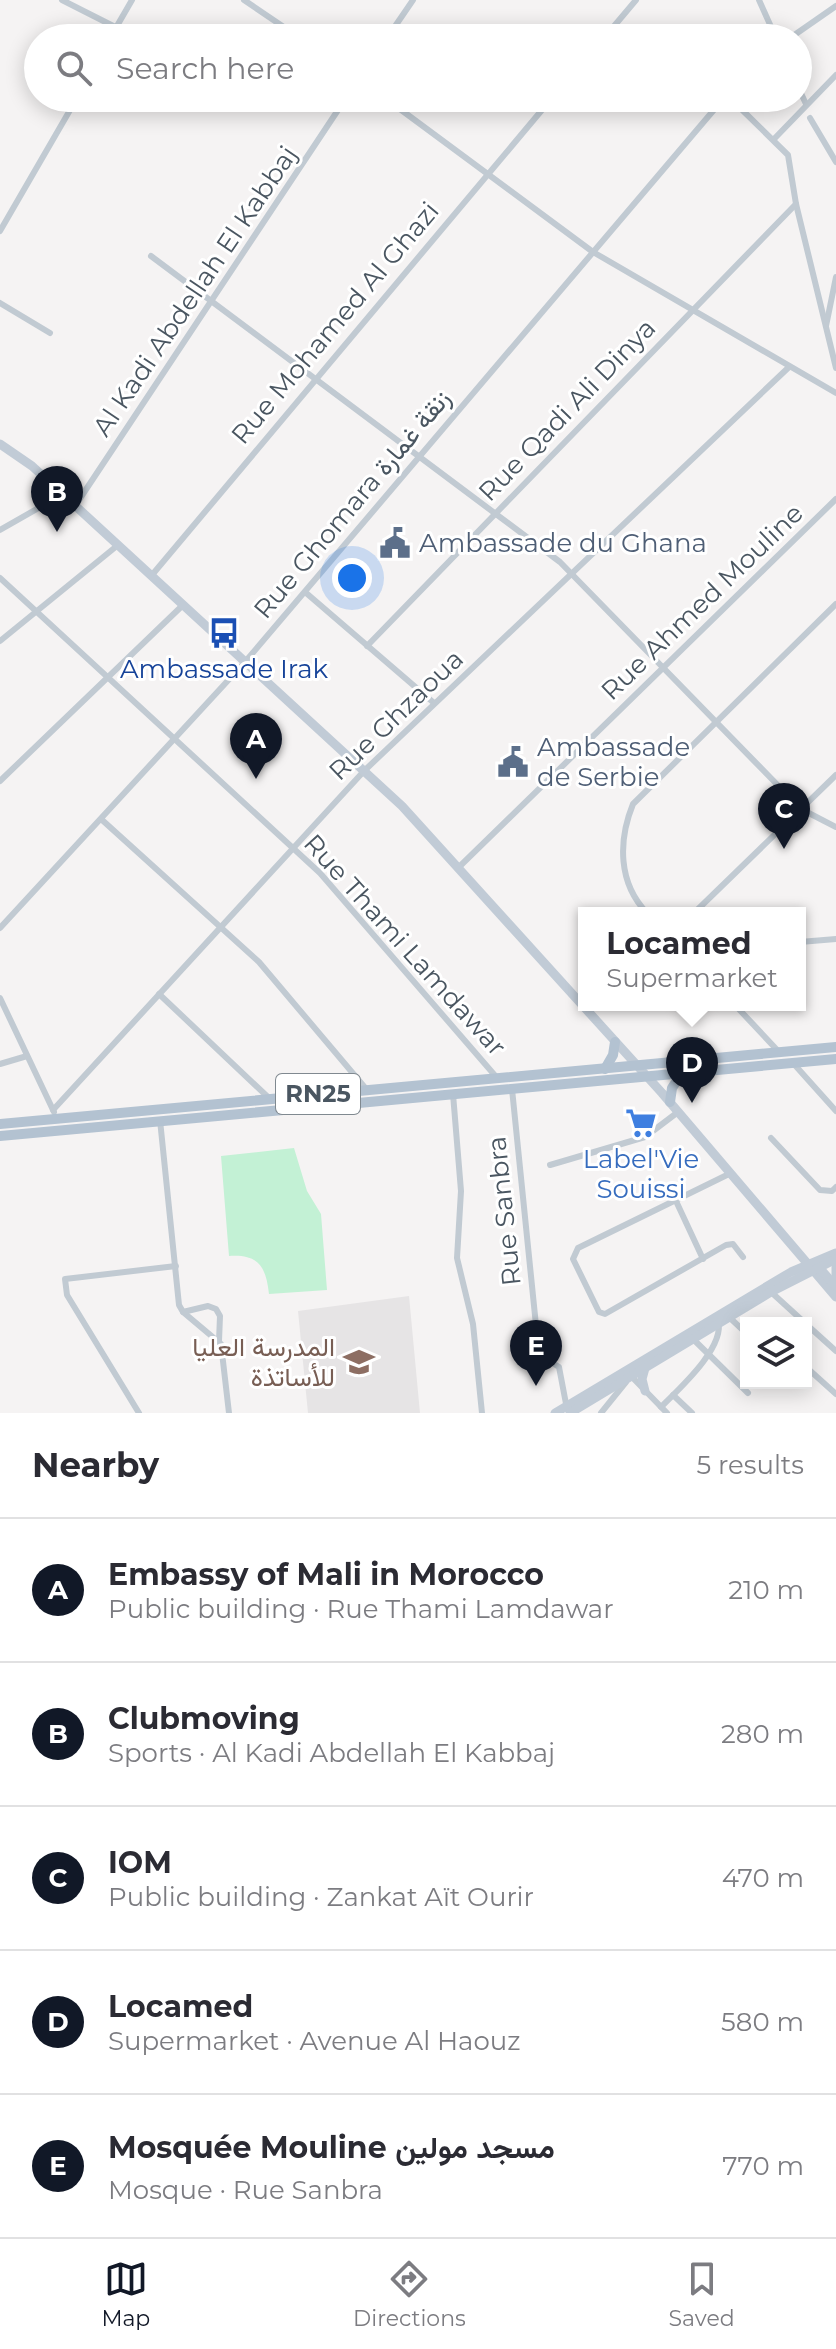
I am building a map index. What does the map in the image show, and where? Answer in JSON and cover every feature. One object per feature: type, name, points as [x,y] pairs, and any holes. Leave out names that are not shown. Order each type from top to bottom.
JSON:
[{"type":"main road","points":[[0,444],[25,460],[63,494],[364,771],[458,868],[578,1002]]},
{"type":"main road","points":[[586,1011],[670,1102],[813,1266],[836,1297]]},
{"type":"main road","points":[[605,1069],[613,1055],[615,1042]]},
{"type":"main road","name":"RN25","points":[[0,1124],[55,1114],[270,1099],[836,1047]]},
{"type":"main road","name":"RN25","points":[[0,1136],[836,1059]]},
{"type":"main road","points":[[670,1102],[673,1085],[682,1073]]},
{"type":"main road","points":[[555,1413],[568,1411],[717,1319],[836,1253]]},
{"type":"main road","points":[[717,1319],[729,1317],[813,1266],[836,1259]]},
{"type":"main road","points":[[813,1266],[836,1287]]},
{"type":"main road","points":[[836,1267],[836,1287]]},
{"type":"main road","points":[[628,1373],[645,1367],[690,1335]]},
{"type":"main road","points":[[645,1367],[642,1379],[645,1391]]},
{"type":"street","points":[[62,0],[112,24]]},
{"type":"street","points":[[117,24],[132,0]]},
{"type":"street","points":[[397,24],[413,0]]},
{"type":"street","points":[[616,24],[636,0]]},
{"type":"street","points":[[759,0],[770,24]]},
{"type":"street","points":[[247,1],[280,24]]},
{"type":"street","points":[[810,24],[836,6]]},
{"type":"street","points":[[812,98],[836,75]]},
{"type":"street","points":[[0,231],[69,112]]},
{"type":"street","name":"Al Kadi Abdellah El Kabbaj","points":[[75,506],[337,112]]},
{"type":"street","points":[[404,112],[593,252],[788,368],[836,393]]},
{"type":"street","name":"Rue Mohamed Al Ghazi","points":[[152,575],[540,112]]},
{"type":"street","name":"Rue Ghomara زنقة غمارة","points":[[0,928],[245,662],[715,112]]},
{"type":"street","points":[[744,112],[775,138],[788,155],[796,204],[836,368]]},
{"type":"street","points":[[775,138],[799,112]]},
{"type":"street","points":[[810,118],[836,162]]},
{"type":"street","name":"Rue Qadi Ali Dinya","points":[[367,646],[690,309],[796,204]]},
{"type":"street","points":[[151,256],[421,454],[574,574],[801,809],[836,827]]},
{"type":"street","points":[[826,326],[833,315],[836,277]]},
{"type":"street","points":[[0,303],[50,333]]},
{"type":"street","name":"Rue Ghzaoua","points":[[55,1114],[159,994],[364,771],[788,368]]},
{"type":"street","points":[[0,530],[63,494]]},
{"type":"street","name":"Rue Ahmed Mouline","points":[[458,868],[836,499]]},
{"type":"street","points":[[0,641],[118,545]]},
{"type":"street","name":"Rue Thami Lamdawar","points":[[0,578],[342,897],[498,1079]]},
{"type":"street","points":[[305,592],[434,703]]},
{"type":"street","points":[[642,907],[626,880],[623,854],[628,818],[640,796],[836,604]]},
{"type":"street","points":[[0,781],[183,605]]},
{"type":"street","points":[[700,907],[836,775]]},
{"type":"street","points":[[101,819],[223,926],[306,1014],[367,1090]]},
{"type":"street","points":[[806,942],[836,939]]},
{"type":"street","points":[[159,994],[270,1099]]},
{"type":"street","points":[[0,998],[55,1114]]},
{"type":"street","points":[[589,1014],[592,1011]]},
{"type":"street","points":[[740,1011],[779,1053]]},
{"type":"street","points":[[0,1064],[27,1056]]},
{"type":"street","points":[[793,1063],[836,1111]]},
{"type":"street","name":"Rue Sanbra","points":[[512,1089],[538,1345],[543,1357],[559,1367],[568,1411]]},
{"type":"street","points":[[453,1094],[461,1191],[457,1258],[473,1324],[482,1413]]},
{"type":"street","points":[[550,1165],[645,1137],[678,1112]]},
{"type":"street","points":[[160,1120],[183,1312],[219,1341]]},
{"type":"street","points":[[771,1138],[820,1190],[832,1191],[836,1187]]},
{"type":"street","points":[[731,1172],[578,1248],[573,1259],[599,1312],[605,1314],[730,1244],[743,1257]]},
{"type":"street","points":[[676,1201],[703,1259]]},
{"type":"street","points":[[139,1413],[67,1295],[65,1279],[176,1266]]},
{"type":"street","points":[[771,1292],[798,1317]]},
{"type":"street","points":[[183,1312],[208,1306],[216,1309],[220,1316],[219,1341],[229,1413]]},
{"type":"street","points":[[729,1317],[740,1327]]},
{"type":"street","points":[[661,1407],[708,1354],[719,1333],[717,1319]]},
{"type":"street","points":[[812,1330],[836,1351]]},
{"type":"street","points":[[690,1335],[748,1393]]},
{"type":"street","points":[[812,1372],[836,1394]]},
{"type":"street","points":[[601,1413],[628,1373],[667,1413]]},
{"type":"street","points":[[673,1395],[692,1413]]},
{"type":"shaded area","name":"المدرسة العليا للأساتذة","points":[[409,1296],[420,1413],[308,1413],[298,1311]]},
{"type":"green space","points":[[294,1148],[307,1191],[321,1214],[327,1290],[269,1294],[266,1276],[259,1264],[247,1257],[229,1256],[221,1156]]},
{"type":"place","name":"Clubmoving","points":[[57,532]]},
{"type":"place","name":"Ambassade du Ghana","points":[[395,543]]},
{"type":"place","name":"Ambassade Irak","points":[[224,633]]},
{"type":"place","name":"Ambassade de Serbie","points":[[513,762]]},
{"type":"place","name":"Embassy of Mali in Morocco","points":[[256,779]]},
{"type":"place","name":"IOM","points":[[784,849]]},
{"type":"place","name":"Locamed","points":[[692,1103]]},
{"type":"place","name":"Label'Vie Souissi","points":[[641,1123]]},
{"type":"place","name":"المدرسة العليا للأساتذة","points":[[359,1362]]},
{"type":"place","name":"Mosquée Mouline مسجد مولين","points":[[536,1386]]}]
